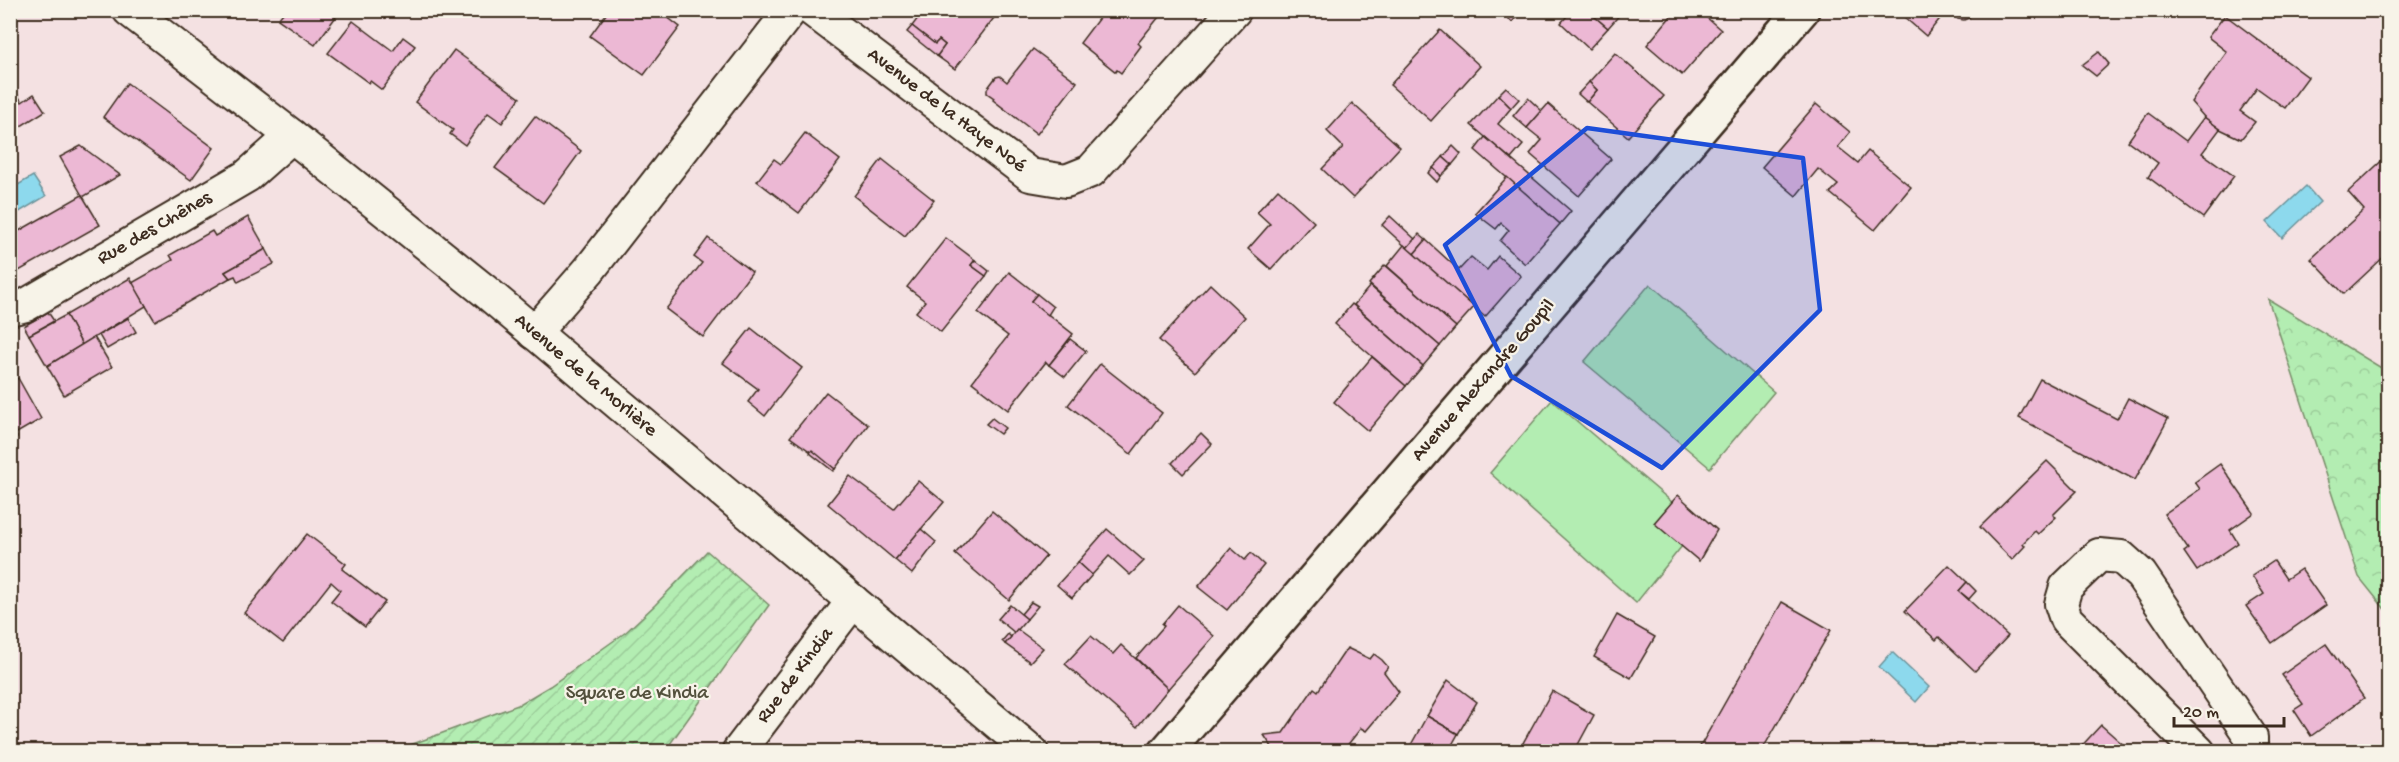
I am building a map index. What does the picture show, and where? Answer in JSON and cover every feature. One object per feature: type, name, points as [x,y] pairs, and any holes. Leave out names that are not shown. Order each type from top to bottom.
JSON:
[{"type":"street","name":"Avenue de la Morlière","points":[[129,10],[292,136],[534,333],[1032,752]]},
{"type":"street","points":[[534,333],[589,270],[790,10]]},
{"type":"street","name":"Avenue de la Haye Noé","points":[[812,10],[1030,175],[1066,181],[1090,171],[1235,10]]},
{"type":"street","name":"Avenue Alexandre Goupil","points":[[1166,752],[1188,739],[1802,10]]},
{"type":"street","name":"Rue des Chênes","points":[[10,309],[26,305],[248,176],[292,136]]},
{"type":"street","points":[[2199,752],[2066,619],[2061,604],[2066,587],[2099,555],[2121,557],[2141,575],[2251,737],[2251,752]]},
{"type":"street","name":"Rue de Kindia","points":[[738,752],[853,601]]},
{"type":"highlighted area","points":[[1587,128],[1803,158],[1820,310],[1662,468],[1511,376],[1445,245]]},
{"type":"green space","points":[[1650,284],[1774,392],[1710,468],[1584,362]]},
{"type":"green space","points":[[2268,299],[2388,372],[2388,613],[2359,577]]},
{"type":"green space","points":[[1552,400],[1699,525],[1636,603],[1490,473]]},
{"type":"green space","name":"Square de Kindia","points":[[707,551],[769,605],[665,751],[394,751],[518,705],[550,686],[626,632]]},
{"type":"water","points":[[33,176],[46,196],[11,217],[11,189]]},
{"type":"water","points":[[2306,186],[2320,202],[2282,238],[2267,222]]},
{"type":"water","points":[[1892,652],[1929,687],[1916,702],[1879,667]]},
{"type":"building","points":[[280,10],[341,10],[315,45],[278,19],[283,13]]},
{"type":"building","points":[[609,10],[658,10],[680,27],[644,75],[590,36]]},
{"type":"building","points":[[924,10],[1000,10],[955,69],[937,56],[945,45],[939,40],[935,44],[912,26]]},
{"type":"building","points":[[1105,10],[1163,12],[1138,43],[1141,46],[1121,73],[1117,70],[1116,72],[1080,43]]},
{"type":"building","points":[[1500,10],[1523,10],[1512,22]]},
{"type":"building","points":[[1572,10],[1587,10],[1608,28],[1589,49],[1561,23]]},
{"type":"building","points":[[1587,10],[1622,10],[1623,11],[1608,28]]},
{"type":"building","points":[[1676,10],[1698,10],[1721,30],[1682,75],[1647,45]]},
{"type":"building","points":[[1896,10],[1947,10],[1926,36]]},
{"type":"building","points":[[1948,10],[1974,10],[1969,18],[1964,20],[1958,19]]},
{"type":"building","points":[[2225,15],[2308,77],[2285,108],[2257,88],[2240,111],[2255,122],[2241,139],[2220,129],[2204,117],[2191,102],[2227,52],[2208,37]]},
{"type":"building","points":[[353,21],[393,51],[403,37],[415,46],[382,90],[328,53]]},
{"type":"building","points":[[912,26],[935,44],[939,40],[945,45],[937,56],[907,32]]},
{"type":"building","points":[[1440,30],[1480,66],[1431,121],[1390,85]]},
{"type":"building","points":[[1033,49],[1077,82],[1037,134],[987,93],[987,89],[996,77],[1000,76],[1007,82]]},
{"type":"building","points":[[454,50],[520,98],[502,123],[488,113],[465,145],[450,134],[453,130],[415,102]]},
{"type":"building","points":[[2099,52],[2109,64],[2096,76],[2082,65]]},
{"type":"building","points":[[1615,53],[1664,96],[1628,137],[1587,102],[1597,90],[1589,82]]},
{"type":"building","points":[[1589,82],[1597,90],[1587,102],[1578,94]]},
{"type":"building","points":[[10,83],[22,102],[34,94],[45,111],[10,133]]},
{"type":"building","points":[[127,83],[214,148],[191,180],[103,117]]},
{"type":"building","points":[[1506,87],[1519,99],[1511,108],[1498,95]]},
{"type":"building","points":[[1498,95],[1511,108],[1498,124],[1523,145],[1511,159],[1471,125]]},
{"type":"building","points":[[1528,98],[1542,111],[1527,128],[1513,116]]},
{"type":"building","points":[[1352,103],[1400,147],[1353,198],[1322,169],[1343,147],[1327,131]]},
{"type":"building","points":[[1548,104],[1611,159],[1579,196],[1530,154],[1542,140],[1527,128]]},
{"type":"building","points":[[1816,104],[1850,132],[1838,147],[1858,163],[1868,151],[1911,187],[1875,230],[1830,193],[1838,185],[1818,169],[1796,196],[1762,167]]},
{"type":"building","points":[[2148,113],[2186,141],[2204,117],[2220,129],[2202,153],[2234,176],[2203,218],[2148,177],[2158,163],[2128,141]]},
{"type":"building","points":[[535,116],[581,151],[543,203],[495,168]]},
{"type":"building","points":[[805,133],[840,160],[799,213],[757,181],[774,159],[781,164]]},
{"type":"building","points":[[1485,137],[1571,211],[1560,224],[1475,150]]},
{"type":"building","points":[[81,146],[120,175],[83,197],[60,157]]},
{"type":"building","points":[[1453,146],[1461,154],[1452,165],[1443,157]]},
{"type":"building","points":[[2388,155],[2388,253],[2344,294],[2311,259],[2364,210],[2348,192]]},
{"type":"building","points":[[1443,157],[1452,165],[1441,176],[1433,168]]},
{"type":"building","points":[[882,159],[934,200],[905,236],[854,196]]},
{"type":"building","points":[[1433,168],[1441,176],[1437,182],[1428,173]]},
{"type":"building","points":[[1507,177],[1560,224],[1525,264],[1500,241],[1509,230],[1501,223],[1496,229],[1475,213]]},
{"type":"building","points":[[1278,189],[1314,222],[1271,269],[1248,249],[1270,224],[1257,212]]},
{"type":"building","points":[[82,195],[100,225],[10,276],[10,236]]},
{"type":"building","points":[[1390,216],[1415,239],[1407,248],[1382,225]]},
{"type":"building","points":[[248,217],[266,249],[225,272],[230,278],[155,321],[132,283],[173,260],[170,255],[212,231],[215,236]]},
{"type":"building","points":[[1419,234],[1426,240],[1414,254],[1407,248]]},
{"type":"building","points":[[708,238],[752,272],[703,337],[666,309],[702,263],[694,257]]},
{"type":"building","points":[[946,238],[975,260],[971,265],[986,276],[941,332],[916,312],[925,301],[907,287]]},
{"type":"building","points":[[1426,240],[1459,270],[1471,257],[1487,270],[1498,256],[1521,276],[1485,317],[1414,254]]},
{"type":"building","points":[[1404,245],[1474,307],[1456,327],[1387,266]]},
{"type":"building","points":[[266,249],[274,264],[238,282],[235,276],[230,278],[225,272]]},
{"type":"building","points":[[975,260],[989,271],[986,276],[971,265]]},
{"type":"building","points":[[1385,265],[1456,327],[1440,346],[1369,284]]},
{"type":"building","points":[[1009,272],[1037,294],[1031,301],[1073,334],[1049,365],[1046,362],[1008,410],[972,382],[1008,336],[978,313]]},
{"type":"building","points":[[130,278],[146,306],[82,345],[66,315]]},
{"type":"building","points":[[1210,284],[1245,317],[1195,372],[1159,340]]},
{"type":"building","points":[[1370,286],[1440,346],[1423,366],[1354,305]]},
{"type":"building","points":[[1037,294],[1053,307],[1048,315],[1031,301]]},
{"type":"building","points":[[1352,304],[1423,366],[1406,386],[1335,324]]},
{"type":"building","points":[[48,312],[54,321],[29,335],[24,326]]},
{"type":"building","points":[[66,315],[82,345],[47,366],[29,335]]},
{"type":"building","points":[[128,318],[136,332],[107,349],[99,335]]},
{"type":"building","points":[[751,328],[802,368],[765,416],[748,402],[758,389],[723,363]]},
{"type":"building","points":[[94,337],[112,367],[64,395],[47,366]]},
{"type":"building","points":[[1070,339],[1086,351],[1065,377],[1049,365]]},
{"type":"building","points":[[1372,357],[1406,386],[1368,431],[1334,402]]},
{"type":"building","points":[[1100,364],[1162,413],[1131,454],[1068,405]]},
{"type":"building","points":[[18,378],[41,419],[15,434],[17,437],[10,441],[10,383]]},
{"type":"building","points":[[2040,379],[2117,419],[2128,398],[2168,419],[2135,480],[2019,418]]},
{"type":"building","points":[[826,392],[868,425],[835,469],[790,437]]},
{"type":"building","points":[[992,418],[1005,428],[1000,434],[986,424]]},
{"type":"building","points":[[1201,433],[1212,444],[1183,474],[1172,463]]},
{"type":"building","points":[[812,450],[835,469],[833,471],[810,453]]},
{"type":"building","points":[[2047,461],[2077,491],[2053,515],[2056,517],[2038,534],[2035,531],[2023,543],[2025,546],[2012,560],[1980,527]]},
{"type":"building","points":[[2220,464],[2254,513],[2230,530],[2238,543],[2197,571],[2184,552],[2188,549],[2164,514],[2200,489],[2195,482]]},
{"type":"building","points":[[850,476],[894,509],[918,481],[944,502],[895,560],[828,504]]},
{"type":"building","points":[[1678,495],[1717,530],[1699,561],[1654,523]]},
{"type":"building","points":[[992,511],[1046,556],[1009,600],[955,554]]},
{"type":"building","points":[[921,529],[936,542],[912,574],[895,560]]},
{"type":"building","points":[[1107,529],[1144,561],[1130,575],[1109,556],[1092,575],[1078,562]]},
{"type":"building","points":[[307,534],[346,564],[342,569],[385,602],[365,627],[331,601],[340,590],[331,582],[283,643],[244,613]]},
{"type":"building","points":[[1231,548],[1245,560],[1251,553],[1264,565],[1227,610],[1198,587]]},
{"type":"building","points":[[2274,561],[2286,579],[2301,569],[2326,605],[2272,643],[2246,606],[2264,594],[2252,576]]},
{"type":"building","points":[[1078,562],[1092,575],[1072,598],[1057,585]]},
{"type":"building","points":[[1949,565],[1967,582],[1959,591],[2008,636],[1975,671],[1939,637],[1936,640],[1905,611]]},
{"type":"building","points":[[1967,582],[1976,591],[1969,599],[1959,591]]},
{"type":"building","points":[[1031,602],[1038,606],[1027,619],[1021,614]]},
{"type":"building","points":[[1782,602],[1831,630],[1761,752],[1697,752]]},
{"type":"building","points":[[1010,605],[1027,619],[1015,633],[998,619]]},
{"type":"building","points":[[1178,605],[1214,636],[1168,689],[1136,658],[1164,626],[1162,624]]},
{"type":"building","points":[[1617,615],[1655,637],[1631,678],[1594,657]]},
{"type":"building","points":[[1017,629],[1043,648],[1030,662],[1005,644]]},
{"type":"building","points":[[1008,634],[1011,637],[1005,644],[1002,641]]},
{"type":"building","points":[[1091,636],[1113,654],[1121,645],[1168,689],[1137,727],[1065,664]]},
{"type":"building","points":[[2326,644],[2364,698],[2311,736],[2294,710],[2303,704],[2282,675]]},
{"type":"building","points":[[1347,648],[1370,659],[1374,654],[1382,660],[1388,667],[1384,672],[1399,692],[1366,731],[1361,728],[1342,752],[1271,752],[1274,750],[1264,735],[1283,733],[1314,688],[1318,691]]},
{"type":"building","points":[[1448,680],[1477,702],[1458,734],[1427,716]]},
{"type":"building","points":[[1552,691],[1594,715],[1574,752],[1518,752]]},
{"type":"building","points":[[1427,716],[1458,734],[1448,752],[1407,752]]},
{"type":"building","points":[[2101,725],[2127,748],[2124,752],[2076,752]]}]
